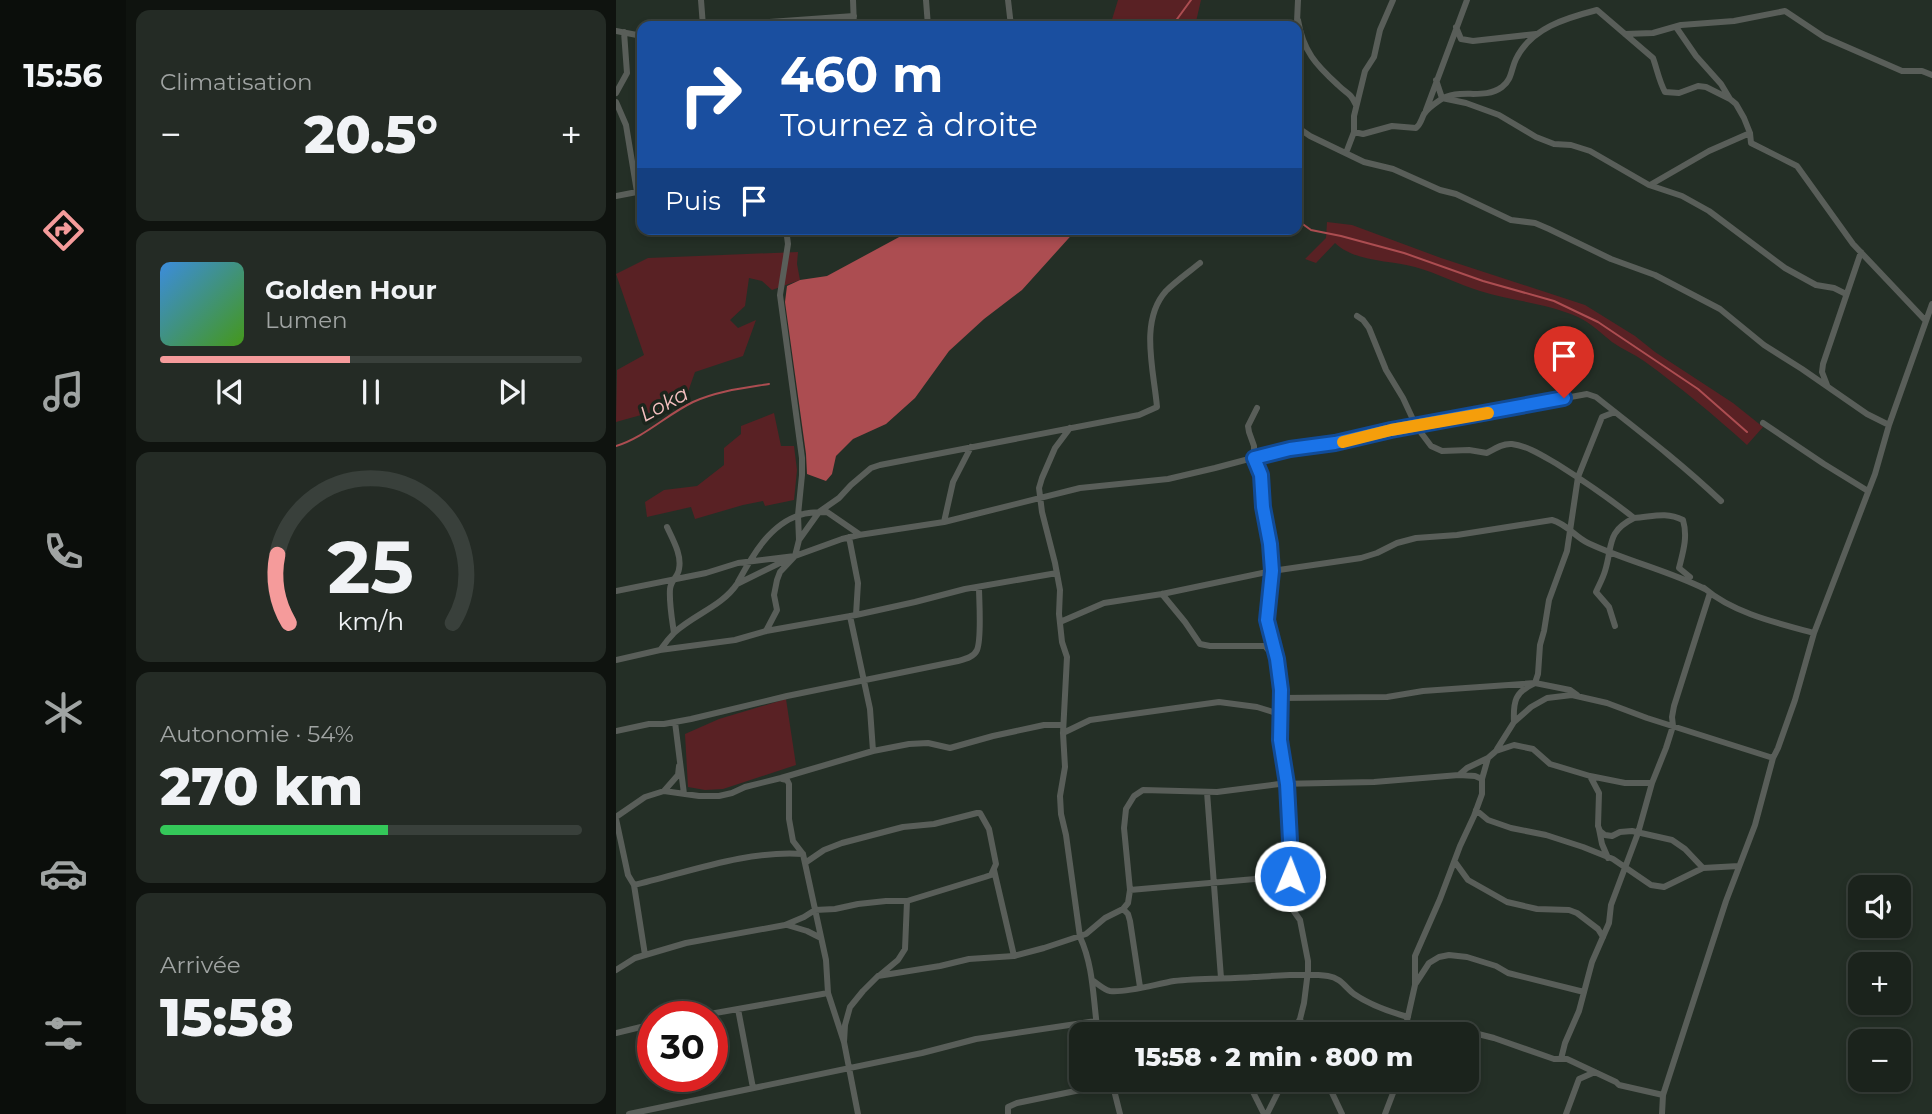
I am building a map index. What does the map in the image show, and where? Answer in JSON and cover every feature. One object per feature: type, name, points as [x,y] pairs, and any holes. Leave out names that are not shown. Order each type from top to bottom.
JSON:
[{"type":"street","points":[[701,0],[703,21]]},
{"type":"street","points":[[853,0],[854,21]]},
{"type":"street","points":[[926,0],[928,21]]},
{"type":"street","points":[[1009,0],[1011,21]]},
{"type":"street","points":[[1296,21],[1298,0]]},
{"type":"street","points":[[1346,153],[1354,132],[1353,116],[1365,71],[1374,57],[1380,30],[1393,0]]},
{"type":"street","points":[[1354,132],[1363,134],[1392,126],[1416,128],[1421,124],[1467,0]]},
{"type":"street","points":[[1456,27],[1461,39],[1473,41],[1536,34],[1570,17],[1597,10],[1653,58],[1665,92],[1679,93],[1698,86],[1731,99]]},
{"type":"street","points":[[1625,34],[1653,33],[1676,26],[1734,21],[1784,11],[1824,37],[1902,71],[1922,71],[1932,75]]},
{"type":"street","points":[[784,21],[854,16]]},
{"type":"street","points":[[1676,26],[1740,111],[1751,142],[1797,166],[1853,244],[1925,320]]},
{"type":"street","points":[[616,93],[627,73],[620,31]]},
{"type":"street","points":[[1424,115],[1430,107],[1451,94],[1480,95],[1503,87],[1509,81],[1514,62],[1521,50],[1536,34]]},
{"type":"street","points":[[1302,41],[1312,60],[1351,95],[1356,106]]},
{"type":"street","points":[[1436,80],[1442,98]]},
{"type":"street","points":[[1442,98],[1499,115],[1536,137],[1554,144],[1571,145],[1590,151],[1649,185],[1682,197],[1709,211],[1785,268],[1816,285],[1834,288],[1846,294]]},
{"type":"street","points":[[616,102],[625,125],[637,179]]},
{"type":"street","points":[[1302,130],[1364,162],[1393,169],[1511,220],[1535,223],[1611,260],[1655,275],[1720,309],[1764,345],[1867,414],[1889,425]]},
{"type":"street","points":[[1649,185],[1709,151],[1750,133]]},
{"type":"street","points":[[616,196],[637,192]]},
{"type":"street","points":[[766,631],[777,610],[774,595],[776,580],[795,556],[799,540],[802,458],[780,295],[788,244],[787,235]]},
{"type":"street","points":[[1828,387],[1822,364],[1861,252]]},
{"type":"street","points":[[799,540],[819,512],[839,498],[871,468],[971,446],[1139,415],[1157,407],[1150,354],[1153,317],[1166,291],[1200,264]]},
{"type":"street","points":[[1661,1114],[1663,1095],[1755,825],[1773,758],[1779,748],[1814,633],[1868,491],[1932,304]]},
{"type":"street","points":[[1357,316],[1369,328],[1386,370],[1416,426],[1431,446],[1442,451],[1469,450],[1487,453],[1498,446],[1511,443],[1534,451],[1578,477],[1634,518]]},
{"type":"street","points":[[737,584],[795,556],[849,537],[944,522],[1080,488],[1168,479],[1275,452],[1335,443],[1587,394],[1596,397],[1652,439],[1721,501]]},
{"type":"street","points":[[1256,408],[1248,426],[1254,446],[1254,458],[1261,475],[1263,507],[1270,544],[1272,571],[1267,620],[1277,659],[1281,698],[1280,740],[1287,784],[1291,860],[1288,903],[1300,920],[1308,961],[1308,976],[1298,1022]]},
{"type":"street","points":[[1514,722],[1513,705],[1522,689],[1535,683],[1538,674],[1540,645],[1549,600],[1567,551],[1578,477],[1602,417],[1615,412]]},
{"type":"street","points":[[1763,423],[1868,491]]},
{"type":"street","points":[[629,1114],[922,1053],[976,1039],[1096,1021],[1092,980],[1080,937],[1061,814],[1060,796],[1065,767],[1063,729],[1068,670],[1060,622],[1061,601],[1057,573],[1042,512],[1040,488],[1055,448],[1070,428]]},
{"type":"street","points":[[944,522],[953,482],[971,446]]},
{"type":"street","points":[[660,650],[674,633],[718,603],[732,590],[749,561],[771,533],[798,515],[827,512],[859,535]]},
{"type":"street","points":[[1615,626],[1609,607],[1596,592],[1605,574],[1616,531],[1622,524],[1634,518],[1663,514],[1674,515],[1683,520],[1685,541],[1679,568],[1715,598],[1781,624],[1814,633]]},
{"type":"street","points":[[1060,622],[1104,603],[1272,571],[1362,558],[1416,538],[1457,535],[1552,520],[1562,523],[1585,542],[1637,563],[1680,576],[1707,591]]},
{"type":"street","points":[[667,527],[679,559],[678,573],[672,581],[674,633]]},
{"type":"street","points":[[849,537],[858,583],[853,615],[872,727],[873,751]]},
{"type":"street","points":[[616,591],[672,581],[749,561],[795,556]]},
{"type":"street","points":[[616,660],[660,650],[735,640],[965,589],[1057,573]]},
{"type":"street","points":[[616,731],[675,722],[971,657],[977,650],[979,587]]},
{"type":"street","points":[[1561,1059],[1579,1011],[1592,962],[1609,923],[1611,905],[1673,726],[1674,706],[1707,591]]},
{"type":"street","points":[[1162,594],[1200,644],[1265,646],[1277,659]]},
{"type":"street","points":[[1281,698],[1387,697],[1423,691],[1535,683],[1570,690],[1582,698]]},
{"type":"street","points":[[1459,775],[1496,751],[1514,722],[1531,707],[1547,698],[1572,695],[1607,703],[1773,758]]},
{"type":"street","points":[[645,955],[634,885],[628,875],[616,818],[645,797],[664,791],[719,796],[873,751],[909,744],[928,743],[950,748],[1044,725],[1063,729],[1090,720],[1219,702],[1257,707],[1273,712],[1281,719]]},
{"type":"street","points":[[675,722],[684,794]]},
{"type":"street","points":[[1496,751],[1514,745],[1533,749],[1550,764],[1590,776],[1625,783],[1652,783]]},
{"type":"street","points":[[1407,1020],[1415,985],[1415,956],[1482,794],[1482,779],[1488,758]]},
{"type":"street","points":[[664,791],[678,775],[681,760]]},
{"type":"street","points":[[878,976],[969,959],[1014,956],[1080,937],[1105,918],[1123,909],[1128,902],[1130,890],[1124,828],[1126,809],[1134,796],[1143,790],[1207,792],[1287,784],[1374,782],[1459,775],[1482,779]]},
{"type":"street","points":[[1590,776],[1599,793],[1598,827],[1608,858]]},
{"type":"street","points":[[781,778],[789,784],[789,819],[793,841],[803,854],[826,960],[828,993],[844,1042],[858,1114]]},
{"type":"street","points":[[1207,792],[1221,978]]},
{"type":"street","points":[[1476,810],[1488,820],[1511,828],[1546,835],[1583,847],[1608,858],[1651,885],[1664,887],[1703,869],[1739,866]]},
{"type":"street","points":[[616,970],[635,958],[687,943],[785,925],[804,918],[815,910],[907,901],[991,875],[996,864],[989,829],[983,816],[977,813],[934,824],[903,827],[842,843],[815,854],[805,863]]},
{"type":"street","points":[[1598,827],[1605,835],[1612,836],[1626,830],[1672,840],[1685,849],[1703,869]]},
{"type":"street","points":[[634,885],[770,854],[803,854]]},
{"type":"street","points":[[1455,862],[1468,880],[1496,896],[1517,905],[1577,913],[1598,929],[1603,937]]},
{"type":"street","points":[[994,870],[1014,956]]},
{"type":"street","points":[[1130,890],[1290,876]]},
{"type":"street","points":[[844,1042],[850,1007],[878,976],[898,960],[905,949],[907,901]]},
{"type":"street","points":[[1123,909],[1130,921],[1136,976],[1140,987]]},
{"type":"street","points":[[785,925],[821,938]]},
{"type":"street","points":[[1415,985],[1429,963],[1449,955],[1467,957],[1496,966],[1508,973],[1584,992]]},
{"type":"street","points":[[1092,980],[1109,991],[1176,981],[1269,975],[1330,976],[1363,999],[1407,1020],[1451,1026],[1554,1059],[1567,1059],[1619,1085],[1663,1095]]},
{"type":"street","points":[[728,1011],[828,993]]},
{"type":"street","points":[[738,1009],[753,1088]]},
{"type":"street","points":[[616,1033],[637,1028]]},
{"type":"street","points":[[1566,1114],[1579,1079],[1595,1072]]},
{"type":"street","points":[[1008,1114],[1008,1107],[1017,1103],[1069,1092]]},
{"type":"street","points":[[1114,1092],[1120,1114]]},
{"type":"street","points":[[1253,1092],[1265,1114]]},
{"type":"street","points":[[1265,1114],[1278,1092]]},
{"type":"street","points":[[1332,1092],[1342,1114]]},
{"type":"street","points":[[1385,1114],[1393,1092]]},
{"type":"shaded area","points":[[1118,0],[1201,0],[1196,21],[1112,21]]},
{"type":"shaded area","points":[[1327,222],[1352,225],[1441,258],[1585,305],[1733,403],[1763,427],[1747,445],[1644,361],[1612,342],[1587,322],[1566,312],[1480,291],[1415,267],[1362,257],[1335,243],[1316,263],[1305,259],[1326,238]]},
{"type":"shaded area","points":[[903,235],[1072,235],[1022,290],[984,319],[949,351],[915,398],[886,424],[853,439],[836,456],[832,474],[826,481],[807,474],[785,302],[787,286],[800,280],[827,276]]},
{"type":"shaded area","points":[[798,252],[800,280],[772,290],[762,281],[749,278],[745,306],[730,320],[738,328],[756,320],[743,356],[695,372],[684,403],[616,422],[617,370],[644,355],[616,274],[648,258]]},
{"type":"shaded area","points":[[774,413],[781,446],[794,446],[797,470],[794,500],[765,506],[763,501],[695,519],[691,507],[647,517],[645,502],[664,490],[697,486],[724,465],[724,448],[741,434],[741,426]]},
{"type":"shaded area","points":[[786,699],[796,765],[723,789],[688,787],[685,734],[719,719]]},
{"type":"waterway","points":[[1176,21],[1191,0]]},
{"type":"waterway","points":[[1302,224],[1311,230],[1404,253],[1483,281],[1554,301],[1598,322],[1698,389],[1747,432]]},
{"type":"waterway","name":"Loka","points":[[616,446],[702,398],[769,384]]},
{"type":"slow traffic","points":[[1343,442],[1391,430],[1488,413]]},
{"type":"route","points":[[1290,876],[1287,784],[1280,740],[1281,690],[1277,659],[1267,620],[1272,571],[1270,544],[1263,507],[1261,475],[1254,458],[1564,398]]}]
